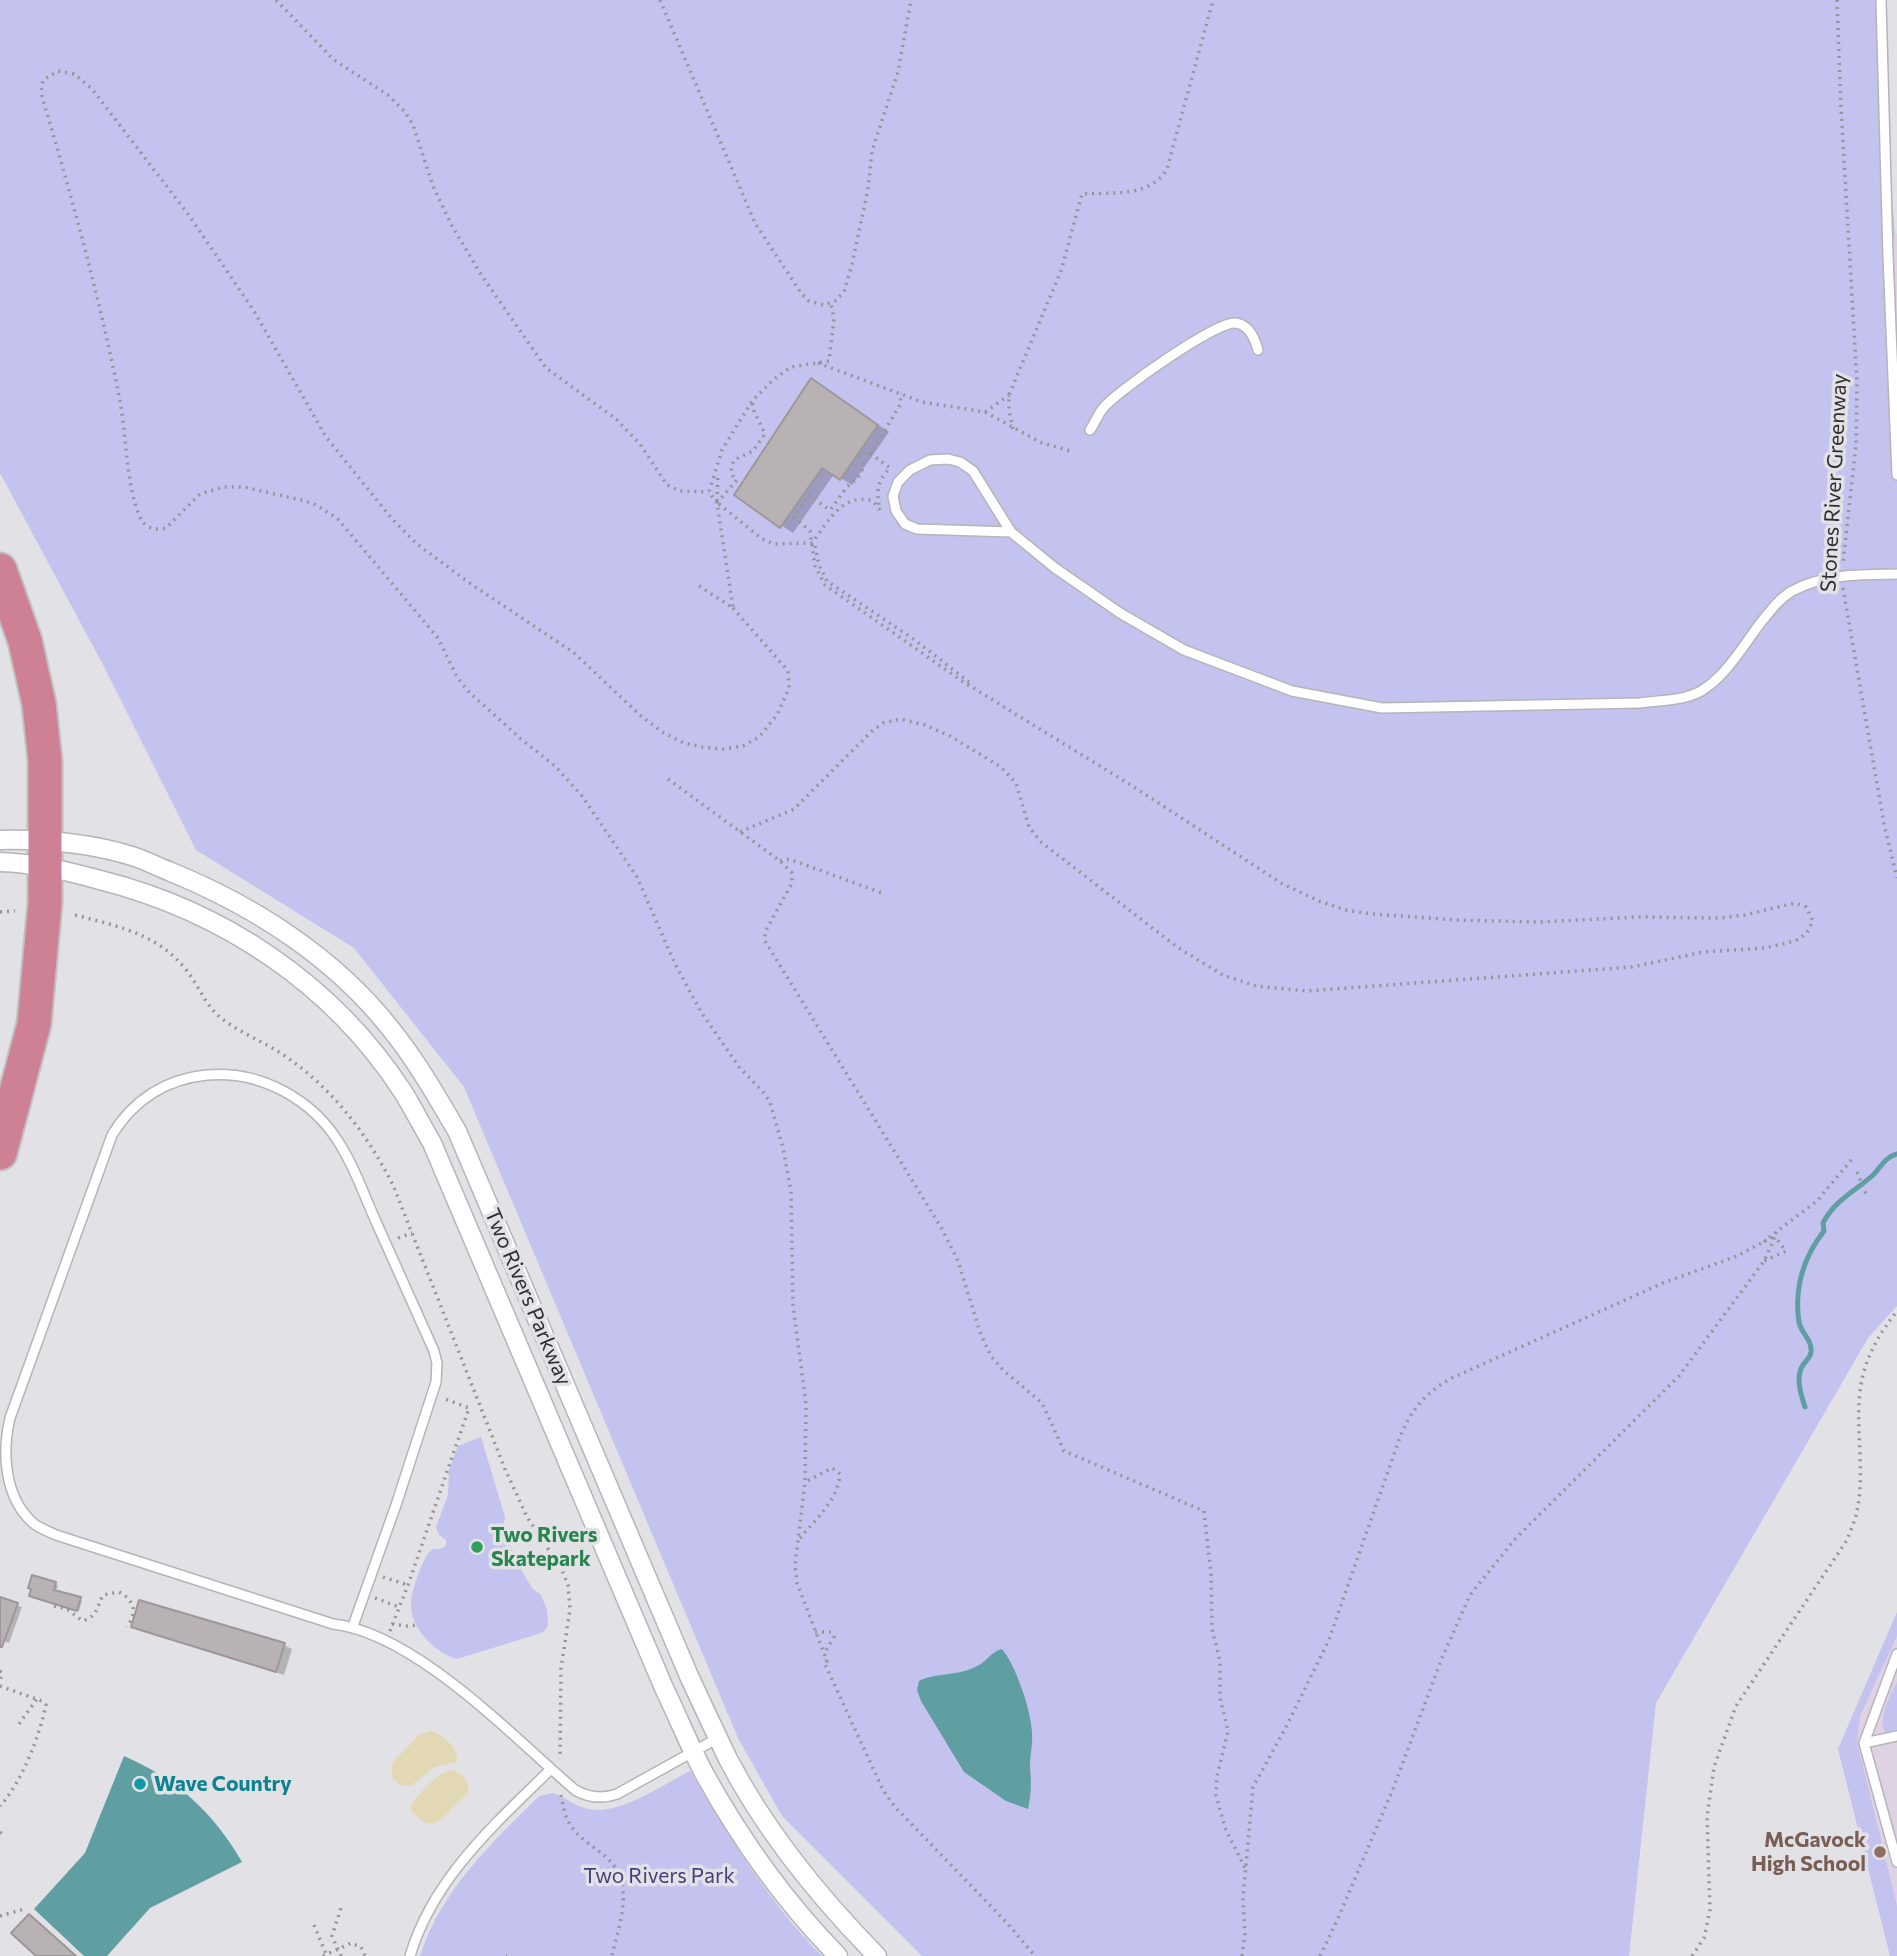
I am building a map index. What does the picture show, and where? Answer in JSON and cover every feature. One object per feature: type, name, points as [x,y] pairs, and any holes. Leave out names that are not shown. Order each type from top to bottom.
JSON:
[{"type":"highway","points":[[0,570],[25,641],[39,704],[46,761],[43,854],[45,904],[34,1024],[0,1153]]},
{"type":"street","name":"Two Rivers Parkway","points":[[0,840],[179,905],[232,931],[282,963],[327,1001],[368,1044],[403,1092],[432,1143],[664,1688],[705,1775],[755,1856],[815,1932],[838,1956]]},
{"type":"street","name":"Two Rivers Parkway","points":[[0,862],[43,854],[76,844],[132,856],[190,880],[246,907],[298,941],[346,981],[389,1026],[426,1077],[457,1131],[689,1676],[730,1761],[778,1840],[836,1913],[877,1956]]},
{"type":"lane","points":[[1881,0],[1892,256],[1897,475]]},
{"type":"lane","points":[[1090,430],[1102,409],[1115,396],[1223,325],[1236,323],[1245,327],[1255,340],[1258,350]]},
{"type":"lane","points":[[1011,532],[917,529],[909,526],[900,519],[894,504],[893,496],[898,482],[910,470],[930,460],[948,459],[960,462],[973,471],[1011,532],[1055,568],[1128,619],[1184,650],[1292,691],[1382,708],[1640,703],[1678,699],[1706,689],[1727,667],[1774,606],[1790,592],[1822,578],[1897,574]]},
{"type":"lane","points":[[353,1626],[432,1394],[438,1370],[434,1351],[350,1162],[332,1132],[320,1119],[301,1102],[261,1080],[226,1074],[196,1076],[171,1083],[147,1096],[127,1113],[111,1135],[10,1418],[5,1455],[13,1491],[32,1522],[56,1535],[333,1624],[353,1626],[386,1641],[419,1660],[458,1688],[580,1793],[607,1797],[719,1738]]},
{"type":"lane","points":[[1897,1654],[1864,1742],[1897,1862]]},
{"type":"lane","points":[[1864,1742],[1897,1735]]},
{"type":"lane","points":[[410,1956],[424,1920],[459,1863],[551,1769]]},
{"type":"path","points":[[276,0],[334,60],[388,95],[405,112],[413,125],[433,186],[456,234],[546,368],[616,419],[640,444],[667,485],[680,491],[709,492]]},
{"type":"path","points":[[660,0],[755,223],[801,293],[816,304],[831,304],[844,292],[868,189],[872,151],[898,72],[911,0]]},
{"type":"path","points":[[1013,429],[1009,395],[1061,271],[1082,194],[1148,188],[1161,178],[1167,169],[1213,0]]},
{"type":"path","name":"Stones River Greenway","points":[[1837,0],[1857,382],[1856,444],[1843,597],[1884,824],[1897,878]]},
{"type":"path","points":[[699,586],[733,608],[788,671],[789,688],[777,715],[759,737],[743,747],[723,749],[684,743],[662,732],[641,716],[573,652],[458,575],[406,534],[326,437],[279,352],[232,276],[103,103],[85,82],[74,74],[58,71],[43,80],[41,92],[65,170],[119,396],[135,502],[141,520],[151,528],[166,528],[200,494],[214,488],[233,487],[302,500],[337,518],[438,638],[457,677],[468,691],[520,739],[555,766],[582,796],[637,877],[675,964],[701,1012],[739,1067],[770,1102],[783,1148],[791,1192],[793,1305],[806,1404],[805,1482],[795,1566],[797,1583],[827,1661],[824,1662],[889,1798],[1035,1956]]},
{"type":"path","points":[[831,304],[834,319],[830,361],[834,369]]},
{"type":"path","points":[[709,492],[722,450],[752,401],[773,380],[792,367],[830,361]]},
{"type":"path","points":[[817,362],[922,402],[985,412],[1040,442],[1070,451]]},
{"type":"path","points":[[871,454],[901,403],[900,393]]},
{"type":"path","points":[[985,412],[1009,395]]},
{"type":"path","points":[[717,503],[737,480],[732,477],[730,469],[734,460],[752,451],[765,434],[752,401]]},
{"type":"path","points":[[740,832],[794,809],[872,731],[888,722],[908,720],[950,736],[1001,767],[1016,783],[1029,827],[1041,842],[1177,947],[1223,975],[1256,986],[1291,991],[1327,990],[1632,967],[1703,952],[1765,948],[1801,938],[1812,926],[1810,911],[1795,903],[1732,917],[1638,917],[1539,922],[1436,919],[1346,910],[1309,897],[1281,883],[975,688],[825,585],[817,572],[810,531],[794,517],[808,495],[830,510],[862,472],[863,465],[859,459],[865,451],[890,467],[879,480],[877,489],[880,510],[873,501],[865,499],[855,499],[845,504],[828,519],[814,545]]},
{"type":"path","points":[[718,467],[717,503],[733,608]]},
{"type":"path","points":[[709,492],[717,503],[762,539],[774,544],[814,545]]},
{"type":"path","points":[[668,779],[779,861],[794,877],[765,932],[765,940],[942,1228],[958,1261],[981,1335],[991,1356],[1045,1407],[1064,1451],[1204,1510],[1211,1574],[1212,1629],[1220,1661],[1220,1698],[1228,1731],[1217,1776],[1216,1795],[1225,1828],[1246,1870]]},
{"type":"path","points":[[779,861],[789,859],[885,894]]},
{"type":"path","points":[[0,912],[15,911]]},
{"type":"path","points":[[1242,1956],[1245,1934],[1243,1899],[1253,1787],[1328,1642],[1400,1437],[1413,1410],[1432,1391],[1452,1378],[1663,1283],[1737,1256],[1765,1241],[1817,1201],[1852,1159]]},
{"type":"path","points":[[1857,1172],[1866,1194]]},
{"type":"path","points":[[391,1241],[412,1233]]},
{"type":"path","points":[[1764,1261],[1786,1251],[1776,1234]]},
{"type":"path","points":[[1320,1956],[1393,1789],[1442,1658],[1470,1595],[1516,1538],[1679,1376],[1764,1261],[1776,1234]]},
{"type":"path","points":[[1692,1956],[1704,1938],[1710,1910],[1707,1817],[1714,1767],[1736,1706],[1847,1540],[1857,1513],[1860,1471],[1859,1403],[1864,1371],[1879,1335],[1897,1311]]},
{"type":"path","points":[[386,1641],[469,1408],[432,1394]]},
{"type":"path","points":[[798,1539],[830,1503],[840,1474],[832,1468],[805,1482]]},
{"type":"path","points":[[372,1573],[408,1585]]},
{"type":"path","points":[[54,1606],[66,1609],[83,1621],[98,1611],[103,1595],[119,1591],[134,1605],[133,1619],[127,1627]]},
{"type":"path","points":[[365,1594],[399,1607]]},
{"type":"path","points":[[393,1624],[417,1625]]},
{"type":"path","points":[[815,1632],[831,1632],[834,1637],[824,1653]]},
{"type":"path","points":[[0,1671],[0,1681]]},
{"type":"path","points":[[0,1686],[37,1699],[46,1705],[36,1742],[13,1790],[0,1806]]},
{"type":"path","points":[[19,1724],[37,1699]]},
{"type":"path","points":[[562,1795],[569,1823],[580,1836],[609,1858],[621,1880],[623,1905],[612,1956]]},
{"type":"path","points":[[341,1956],[332,1936],[342,1905]]},
{"type":"path","points":[[0,1916],[24,1909]]},
{"type":"path","points":[[314,1925],[325,1955],[348,1943],[356,1943],[363,1949],[365,1956]]},
{"type":"shaded area","points":[[1897,234],[1897,362],[1888,256]]},
{"type":"shaded area","name":"McGavock High School","points":[[1897,1620],[1897,1956],[1838,1749]]},
{"type":"shaded area","points":[[1002,1649],[1017,1677],[1031,1723],[1031,1787],[1028,1809],[1006,1801],[964,1772],[917,1690],[919,1681],[925,1678],[971,1669]]},
{"type":"shaded area","points":[[124,1756],[161,1775],[192,1799],[219,1828],[242,1862],[150,1908],[107,1956],[84,1956],[34,1909],[85,1853]]},
{"type":"green space","points":[[0,0],[1877,0],[1895,234],[1888,256],[1897,362],[1897,1306],[1868,1338],[1656,1703],[1629,1956],[922,1956],[782,1816],[738,1738],[464,1087],[354,948],[196,850],[101,661],[0,473]]},
{"type":"green space","name":"Two Rivers Skatepark","points":[[481,1437],[505,1517],[503,1530],[522,1571],[532,1588],[541,1595],[547,1610],[548,1626],[535,1635],[457,1659],[440,1651],[425,1638],[414,1621],[411,1602],[427,1554],[433,1549],[446,1546],[446,1540],[439,1535],[436,1527],[448,1495],[449,1470],[458,1446]]},
{"type":"green space","points":[[1897,1612],[1897,1636],[1860,1716],[1857,1741],[1897,1906],[1897,1956],[1890,1956],[1838,1749]]},
{"type":"green space","points":[[1897,1682],[1897,1731],[1885,1733],[1884,1714]]},
{"type":"green space","name":"Two Rivers Park","points":[[690,1771],[767,1891],[822,1956],[420,1956],[429,1932],[454,1889],[486,1850],[539,1796],[553,1793],[588,1809],[613,1808],[640,1798]]},
{"type":"sand","points":[[432,1731],[453,1747],[457,1762],[435,1767],[412,1785],[401,1786],[393,1779],[393,1762],[420,1734]]},
{"type":"sand","points":[[453,1770],[465,1779],[468,1793],[437,1822],[422,1821],[411,1809],[412,1804],[436,1778]]},
{"type":"building","points":[[811,378],[878,425],[840,480],[822,468],[780,528],[734,495]]},
{"type":"building","points":[[32,1575],[56,1582],[54,1590],[81,1597],[77,1611],[29,1596],[31,1589],[28,1588]]},
{"type":"building","points":[[0,1597],[18,1603],[2,1647],[0,1647]]},
{"type":"building","points":[[139,1600],[285,1643],[276,1672],[131,1627]]},
{"type":"building","points":[[29,1914],[76,1956],[36,1956],[11,1933]]},
{"type":"waterway","points":[[1805,1407],[1799,1375],[1810,1356],[1811,1347],[1799,1322],[1798,1297],[1802,1274],[1824,1231],[1823,1223],[1833,1208],[1872,1176],[1886,1160],[1897,1154]]},
{"type":"place","name":"Two Rivers Skatepark","points":[[477,1547]]},
{"type":"place","name":"Wave Country","points":[[140,1784]]},
{"type":"place","name":"McGavock High School","points":[[1880,1852]]}]
